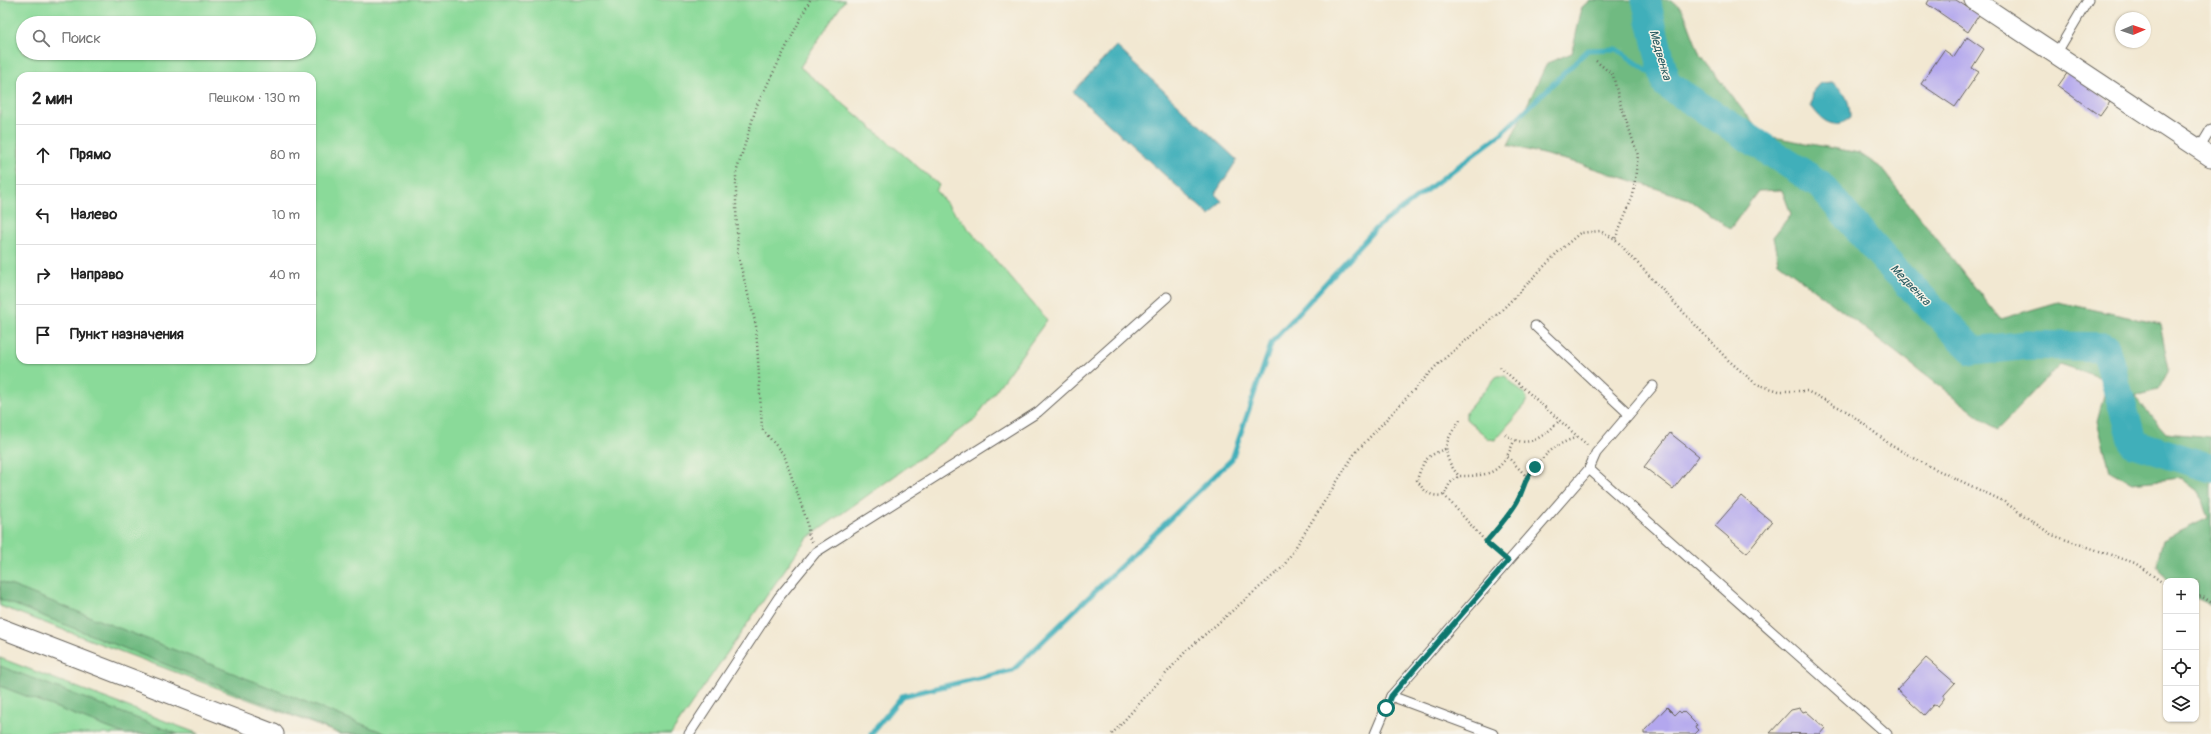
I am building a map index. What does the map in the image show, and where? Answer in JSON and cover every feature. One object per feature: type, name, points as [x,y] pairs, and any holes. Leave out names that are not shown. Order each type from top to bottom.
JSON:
[{"type":"street","points":[[1974,0],[2205,153]]},
{"type":"street","points":[[0,628],[274,734]]},
{"type":"lane","points":[[2056,54],[2088,0]]},
{"type":"lane","points":[[2205,153],[2211,129]]},
{"type":"lane","points":[[689,734],[779,597],[816,552],[1038,412],[1167,297]]},
{"type":"lane","points":[[1535,326],[1629,414]]},
{"type":"lane","points":[[1375,734],[1391,696],[1589,469],[1596,453],[1652,386]]},
{"type":"lane","points":[[1589,469],[1887,734]]},
{"type":"lane","points":[[1391,696],[1492,734]]},
{"type":"path","points":[[810,0],[757,105],[736,173],[736,200],[738,256],[756,325],[762,429],[784,455],[807,521],[809,537],[816,552]]},
{"type":"path","points":[[1596,61],[1613,75],[1619,100],[1638,155],[1633,196],[1615,239]]},
{"type":"path","points":[[1112,734],[1187,650],[1283,568],[1355,452],[1438,364],[1501,311],[1558,251],[1580,233],[1600,231],[1615,239],[1727,359],[1756,384],[1779,391],[1807,391],[1848,412],[1892,446],[1927,465],[2003,501],[2052,535],[2135,562],[2163,584]]},
{"type":"path","points":[[1500,367],[1596,453]]},
{"type":"path","points":[[1459,476],[1451,467],[1445,449],[1448,436],[1460,420]]},
{"type":"path","points":[[1505,434],[1514,441],[1530,442],[1546,434],[1560,420]]},
{"type":"path","points":[[1486,542],[1515,506],[1524,487],[1526,476],[1546,452],[1557,445],[1579,437]]},
{"type":"path","points":[[1444,495],[1450,483],[1459,476],[1490,474],[1503,463],[1514,441]]},
{"type":"path","points":[[1444,495],[1436,496],[1424,491],[1417,480],[1423,462],[1433,453],[1445,449]]},
{"type":"path","points":[[1507,456],[1526,476]]},
{"type":"path","points":[[1444,495],[1486,542],[1508,561]]},
{"type":"path","points":[[2199,597],[2201,596],[2211,602]]},
{"type":"green space","points":[[0,0],[845,0],[800,67],[939,185],[936,191],[1047,320],[975,419],[806,539],[671,734],[340,734],[0,606]]},
{"type":"green space","points":[[1590,0],[1672,0],[1683,10],[1700,55],[1762,135],[1859,153],[1880,167],[2000,319],[2058,302],[2160,324],[2169,370],[2158,390],[2134,396],[2166,433],[2211,437],[2211,605],[2199,599],[2199,578],[2165,578],[2156,565],[2163,540],[2208,518],[2200,493],[2181,478],[2132,483],[2110,471],[2097,421],[2108,380],[2060,364],[1997,430],[1778,262],[1773,237],[1791,214],[1782,190],[1758,191],[1730,229],[1689,199],[1577,163],[1508,145],[1547,63],[1572,53],[1582,7]]},
{"type":"green space","points":[[1497,376],[1505,376],[1527,397],[1526,404],[1495,440],[1489,439],[1466,419],[1466,412]]},
{"type":"green space","points":[[0,581],[387,734],[341,734],[0,599]]},
{"type":"green space","points":[[0,658],[199,734],[0,734]]},
{"type":"green space","points":[[0,666],[178,734],[124,734],[0,686]]},
{"type":"water","points":[[1116,46],[1237,160],[1215,194],[1222,201],[1210,216],[1073,92]]},
{"type":"water","points":[[1832,82],[1844,93],[1849,107],[1850,118],[1838,124],[1833,124],[1824,120],[1811,106],[1813,92],[1821,83]]},
{"type":"building","points":[[1929,0],[1956,0],[1979,15],[1968,32],[1927,4]]},
{"type":"building","points":[[1967,37],[1984,49],[1972,68],[1979,72],[1955,107],[1921,84],[1944,50],[1954,57]]},
{"type":"building","points":[[2068,72],[2110,102],[2100,116],[2058,86]]},
{"type":"building","points":[[1670,433],[1699,456],[1673,489],[1644,467]]},
{"type":"building","points":[[1741,496],[1772,522],[1747,553],[1715,526]]},
{"type":"building","points":[[1926,658],[1955,683],[1944,695],[1944,699],[1938,706],[1933,705],[1924,715],[1897,690]]},
{"type":"building","points":[[1667,707],[1675,715],[1679,711],[1681,713],[1683,711],[1697,725],[1696,727],[1699,730],[1695,734],[1644,734],[1644,731]]},
{"type":"building","points":[[1800,708],[1803,712],[1806,711],[1825,728],[1820,734],[1770,733],[1791,710]]},
{"type":"waterway","name":"Медвенка","points":[[1646,0],[1666,84],[1818,183],[1885,260],[1974,351],[2028,345],[2105,347],[2133,443],[2211,468]]},
{"type":"waterway","points":[[871,734],[902,696],[1013,670],[1232,459],[1272,342],[1375,229],[1501,134],[1588,50],[1617,49],[1666,84]]},
{"type":"route","points":[[1386,708],[1391,696],[1508,561],[1486,542],[1508,516],[1524,487],[1526,476],[1535,467]]}]
